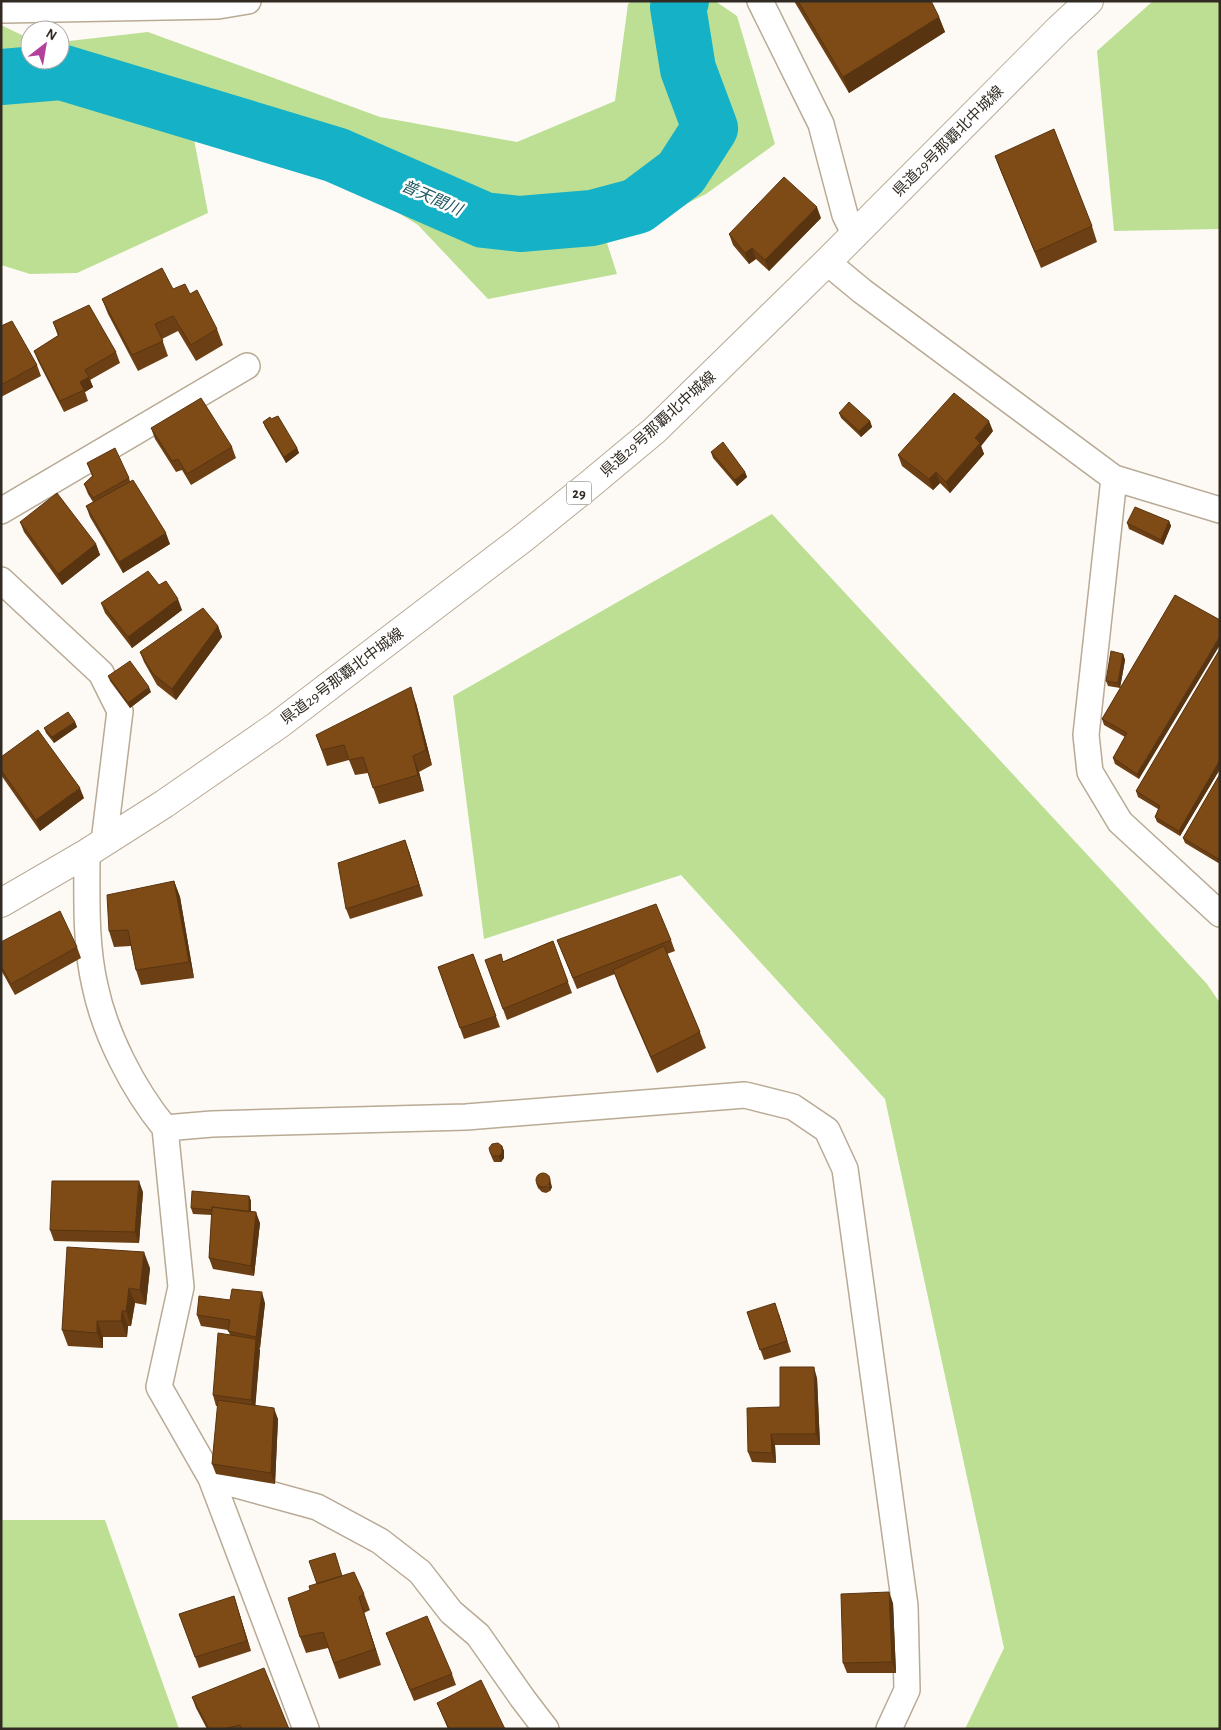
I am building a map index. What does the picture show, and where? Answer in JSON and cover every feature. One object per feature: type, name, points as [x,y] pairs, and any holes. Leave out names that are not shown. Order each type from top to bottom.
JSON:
[{"type":"main road","name":"県道29号那覇北中城線","points":[[1,903],[164,804],[278,725],[522,539],[589,485],[655,430],[1089,1]]},
{"type":"street","points":[[1,8],[13,10],[218,6],[248,1]]},
{"type":"street","points":[[760,1],[821,124],[845,215],[854,235]]},
{"type":"street","points":[[827,262],[862,291],[1114,478],[1220,511],[1220,528]]},
{"type":"street","points":[[1,511],[247,366]]},
{"type":"street","points":[[1114,478],[1086,734],[1090,772],[1120,822],[1220,914]]},
{"type":"street","points":[[1,580],[101,673],[120,711],[95,847],[88,936],[94,985],[109,1034],[148,1107],[165,1128],[181,1287],[159,1388],[211,1478],[306,1729]]},
{"type":"street","points":[[165,1128],[212,1124],[466,1117],[745,1095],[793,1107],[827,1130],[845,1169],[905,1606],[907,1690],[889,1729]]},
{"type":"street","points":[[211,1478],[317,1507],[380,1541],[420,1572],[451,1612],[478,1635],[546,1729]]},
{"type":"green space","points":[[632,1],[715,1],[737,16],[775,144],[706,194],[607,243],[617,274],[488,299],[418,225],[228,108],[193,134],[208,213],[77,273],[30,274],[1,265],[1,25],[20,34],[20,70],[70,70],[70,41],[148,32],[380,117],[517,142],[615,101],[628,4]]},
{"type":"green space","points":[[1153,1],[1220,1],[1220,229],[1114,231],[1097,51]]},
{"type":"green space","points":[[772,514],[1207,984],[1220,1003],[1220,1729],[965,1729],[1004,1648],[885,1099],[681,875],[484,939],[453,696]]},
{"type":"green space","points":[[1,1520],[105,1520],[179,1729],[1,1729]]},
{"type":"building","points":[[798,1],[931,1],[939,17],[843,77]]},
{"type":"building","points":[[1054,129],[1092,226],[1035,252],[995,156]]},
{"type":"building","points":[[784,177],[817,207],[765,260],[752,248],[745,253],[729,234]]},
{"type":"building","points":[[162,268],[173,289],[185,284],[190,294],[197,290],[217,329],[191,345],[173,316],[155,324],[163,341],[132,355],[102,299]]},
{"type":"building","points":[[89,305],[116,352],[85,370],[89,377],[80,382],[84,390],[60,401],[34,351],[59,335],[53,322]]},
{"type":"building","points":[[12,321],[37,365],[1,385],[1,326]]},
{"type":"building","points":[[954,393],[989,421],[975,438],[980,443],[946,482],[936,472],[929,479],[898,455]]},
{"type":"building","points":[[201,398],[232,447],[187,474],[178,459],[172,461],[151,428]]},
{"type":"building","points":[[849,402],[870,421],[859,431],[839,413]]},
{"type":"building","points":[[278,416],[297,448],[284,457],[263,422],[270,417],[271,419]]},
{"type":"building","points":[[723,442],[745,472],[735,480],[711,452]]},
{"type":"building","points":[[115,448],[129,478],[93,498],[84,484],[93,476],[87,463]]},
{"type":"building","points":[[133,480],[166,533],[119,562],[86,506]]},
{"type":"building","points":[[57,493],[96,544],[58,574],[20,522]]},
{"type":"building","points":[[1135,507],[1169,521],[1161,540],[1127,523]]},
{"type":"building","points":[[148,571],[159,585],[166,581],[178,599],[128,637],[101,603]]},
{"type":"building","points":[[1175,595],[1220,620],[1220,636],[1137,774],[1113,758],[1127,733],[1102,719]]},
{"type":"building","points":[[203,608],[218,626],[172,689],[153,674],[140,652]]},
{"type":"building","points":[[1220,649],[1220,760],[1179,831],[1155,817],[1160,806],[1136,791]]},
{"type":"building","points":[[1111,651],[1123,654],[1118,683],[1106,681]]},
{"type":"building","points":[[130,661],[149,687],[128,703],[108,676]]},
{"type":"building","points":[[411,687],[426,750],[413,756],[418,775],[373,788],[363,757],[349,760],[344,745],[322,750],[316,735]]},
{"type":"building","points":[[68,712],[75,722],[52,737],[44,728]]},
{"type":"building","points":[[38,730],[80,788],[36,820],[1,770],[1,757]]},
{"type":"building","points":[[1220,774],[1220,860],[1183,838]]},
{"type":"building","points":[[405,840],[419,885],[346,909],[338,863]]},
{"type":"building","points":[[174,881],[189,962],[136,970],[128,930],[109,931],[107,895]]},
{"type":"building","points":[[656,904],[671,940],[573,978],[557,940]]},
{"type":"building","points":[[60,911],[77,947],[11,984],[1,966],[1,942]]},
{"type":"building","points":[[553,941],[568,982],[503,1009],[485,960],[501,954],[503,962]]},
{"type":"building","points":[[664,946],[700,1032],[651,1057],[613,970]]},
{"type":"building","points":[[473,954],[496,1016],[460,1028],[438,967]]},
{"type":"building","points":[[498,1143],[502,1146],[502,1153],[499,1156],[492,1156],[489,1148],[492,1144]]},
{"type":"building","points":[[543,1173],[548,1175],[550,1180],[548,1185],[543,1187],[538,1185],[536,1180],[538,1175]]},
{"type":"building","points":[[52,1181],[139,1181],[135,1232],[50,1230]]},
{"type":"building","points":[[192,1191],[249,1196],[249,1212],[212,1207],[212,1210],[191,1208]]},
{"type":"building","points":[[212,1207],[256,1212],[251,1266],[209,1258]]},
{"type":"building","points":[[67,1247],[144,1252],[140,1290],[129,1288],[126,1311],[122,1311],[121,1321],[97,1321],[97,1333],[62,1330]]},
{"type":"building","points":[[232,1289],[262,1292],[256,1337],[228,1331],[230,1320],[197,1315],[199,1296],[230,1300]]},
{"type":"building","points":[[775,1303],[787,1341],[760,1350],[747,1312]]},
{"type":"building","points":[[218,1333],[256,1339],[251,1400],[213,1395]]},
{"type":"building","points":[[780,1367],[814,1367],[816,1434],[771,1434],[772,1453],[748,1452],[747,1408],[780,1407]]},
{"type":"building","points":[[218,1400],[274,1408],[271,1473],[212,1464]]},
{"type":"building","points":[[335,1553],[342,1576],[317,1584],[309,1561]]},
{"type":"building","points":[[354,1572],[364,1594],[359,1597],[375,1649],[334,1663],[323,1632],[300,1637],[288,1598],[310,1590],[309,1586]]},
{"type":"building","points":[[889,1592],[892,1662],[843,1663],[841,1594]]},
{"type":"building","points":[[234,1596],[247,1641],[195,1657],[179,1614]]},
{"type":"building","points":[[427,1616],[452,1674],[410,1690],[386,1633]]},
{"type":"building","points":[[264,1668],[289,1729],[242,1729],[240,1725],[223,1729],[209,1729],[192,1697]]},
{"type":"building","points":[[481,1680],[505,1729],[449,1729],[437,1703]]},
{"type":"waterway","name":"普天間川","points":[[1,77],[61,72],[336,155],[484,220],[520,224],[592,218],[637,206],[681,173],[710,128],[688,69],[678,7],[681,1]]}]
